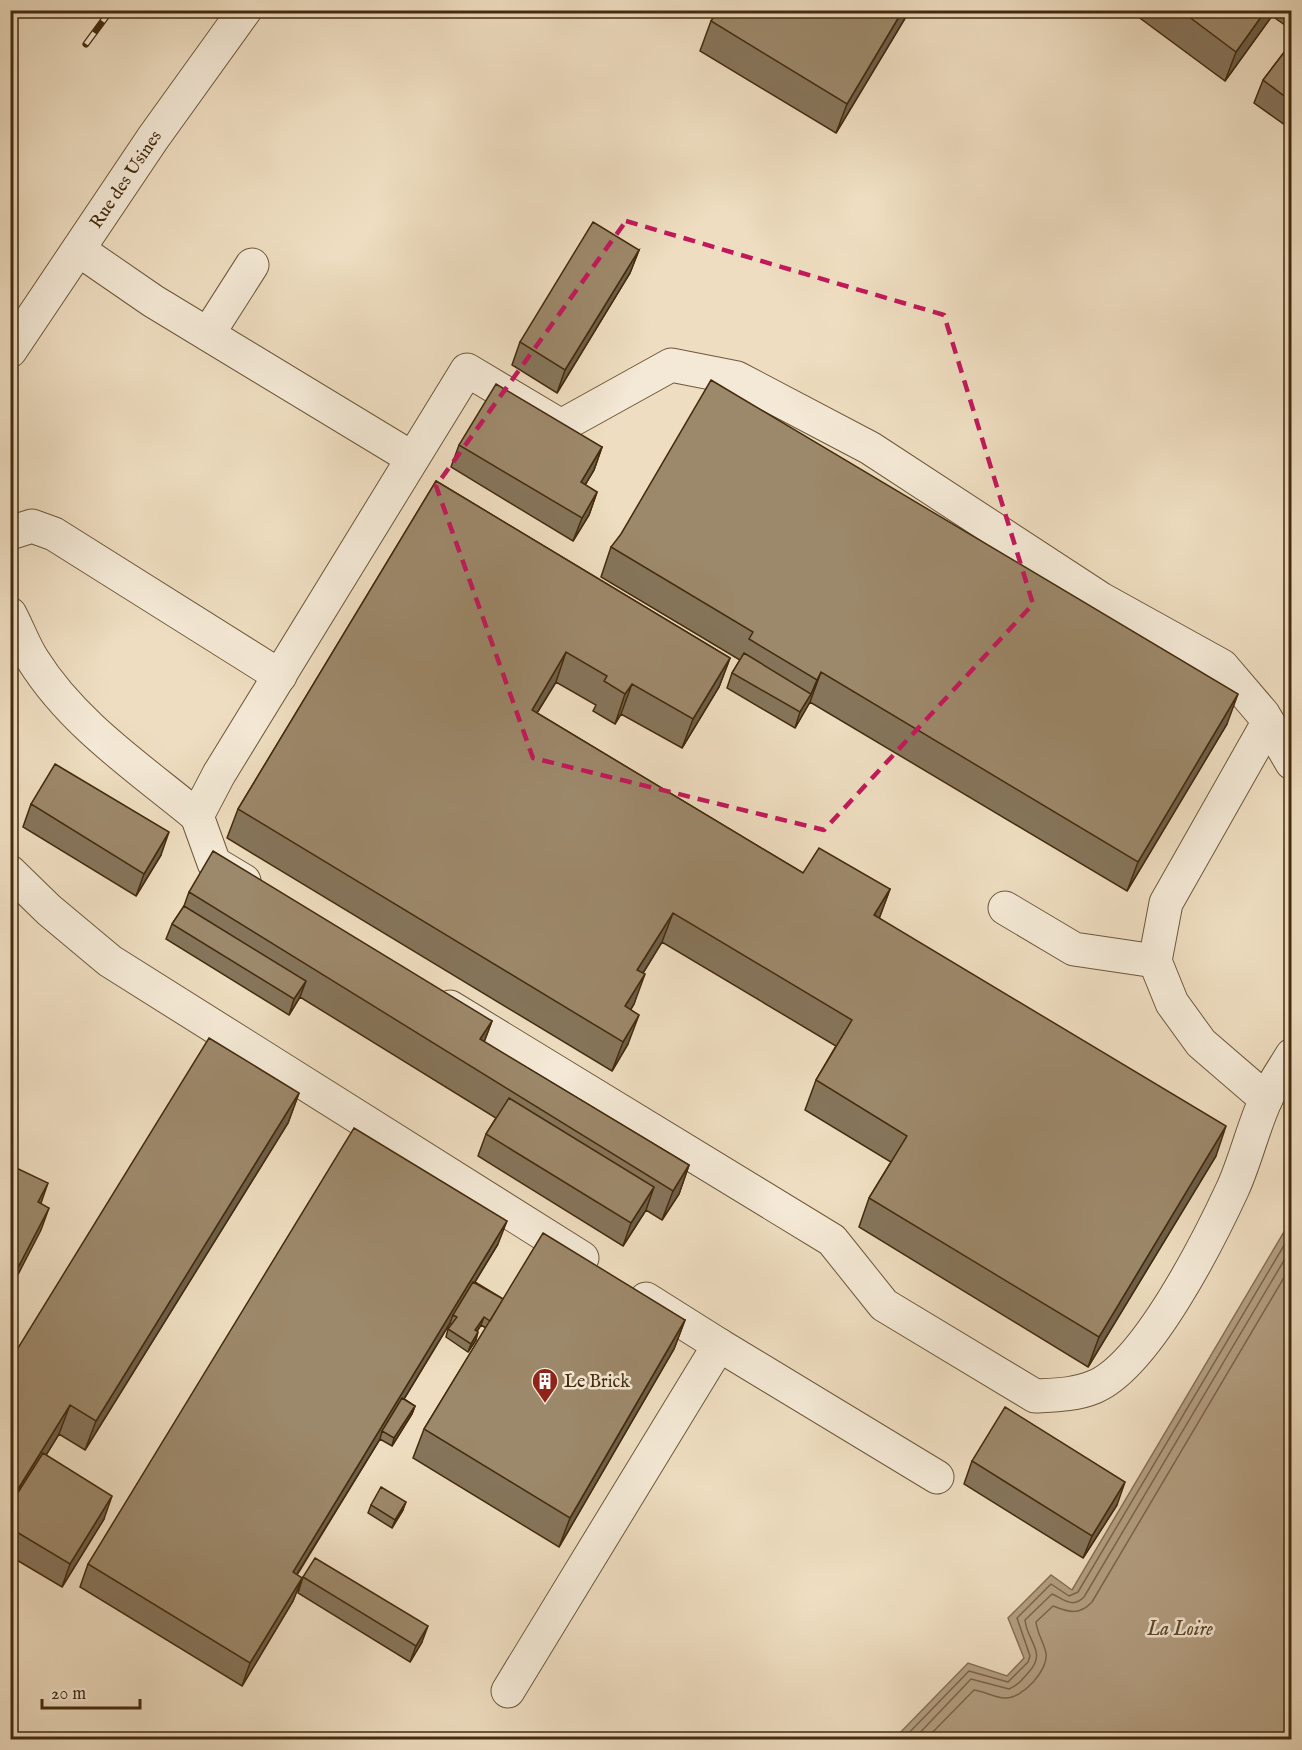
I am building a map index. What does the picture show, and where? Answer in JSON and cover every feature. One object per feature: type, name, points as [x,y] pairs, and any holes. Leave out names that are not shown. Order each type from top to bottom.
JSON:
[{"type":"street","name":"Rue des Usines","points":[[10,351],[153,138],[245,10]]},
{"type":"street","points":[[79,250],[153,301],[412,458]]},
{"type":"street","points":[[208,334],[252,265]]},
{"type":"street","points":[[196,816],[219,774],[467,370],[561,426],[671,365],[737,378],[870,448],[1101,598],[1222,666],[1263,714],[1292,763]]},
{"type":"street","points":[[10,533],[32,526],[54,534],[280,676]]},
{"type":"street","points":[[10,614],[32,659],[64,701],[108,745],[196,816],[214,863],[265,894]]},
{"type":"street","points":[[1266,1099],[1201,1043],[1172,1003],[1155,961],[1166,903],[1268,723]]},
{"type":"street","points":[[10,872],[48,910],[110,961],[719,1345],[937,1477]]},
{"type":"street","points":[[1005,908],[1074,949],[1155,961]]},
{"type":"street","points":[[427,993],[832,1239],[884,1305],[1035,1396],[1064,1395],[1094,1387],[1121,1369],[1153,1331],[1194,1264],[1233,1188],[1266,1099],[1292,1055]]},
{"type":"street","points":[[508,1691],[719,1345]]},
{"type":"highlighted area","points":[[626,221],[944,315],[1033,604],[824,830],[533,758],[436,486]]},
{"type":"water","name":"La Loire","points":[[1291,1220],[1291,1739],[894,1739],[968,1663],[1007,1676],[1024,1658],[1008,1618],[1051,1575],[1072,1590]]},
{"type":"building","points":[[718,10],[903,10],[847,104],[711,21]]},
{"type":"building","points":[[1180,10],[1266,10],[1236,52]]},
{"type":"building","points":[[1292,42],[1292,102],[1263,80]]},
{"type":"building","points":[[593,222],[639,250],[565,370],[520,342]]},
{"type":"building","points":[[711,380],[1238,694],[1138,862],[821,672],[817,680],[749,639],[753,632],[611,547],[621,534]]},
{"type":"building","points":[[496,384],[602,447],[581,482],[597,492],[582,518],[459,445]]},
{"type":"building","points":[[436,481],[730,658],[693,719],[632,684],[625,694],[604,681],[607,676],[566,652],[532,710],[803,873],[819,848],[890,889],[874,915],[1226,1126],[1099,1337],[869,1198],[907,1136],[816,1080],[852,1020],[673,913],[637,970],[645,974],[625,1006],[639,1015],[623,1042],[238,809]]},
{"type":"building","points":[[744,653],[811,694],[800,712],[732,673]]},
{"type":"building","points":[[55,764],[169,832],[144,874],[31,804]]},
{"type":"building","points":[[213,851],[492,1021],[480,1039],[689,1165],[673,1191],[189,892]]},
{"type":"building","points":[[184,906],[306,981],[294,999],[172,924]]},
{"type":"building","points":[[209,1038],[299,1093],[96,1421],[70,1405],[10,1502],[10,1361]]},
{"type":"building","points":[[509,1098],[654,1187],[631,1223],[486,1134]]},
{"type":"building","points":[[354,1128],[507,1221],[293,1572],[302,1578],[250,1663],[88,1564]]},
{"type":"building","points":[[10,1165],[48,1183],[38,1202],[49,1208],[10,1283]]},
{"type":"building","name":"Le Brick","points":[[543,1233],[685,1320],[570,1518],[424,1429]]},
{"type":"building","points":[[473,1282],[503,1299],[490,1321],[484,1317],[475,1330],[478,1332],[471,1344],[448,1329],[457,1317],[453,1315]]},
{"type":"building","points":[[402,1398],[415,1406],[394,1438],[382,1431]]},
{"type":"building","points":[[1005,1407],[1125,1482],[1092,1536],[972,1461]]},
{"type":"building","points":[[43,1453],[112,1496],[70,1564],[10,1528],[10,1505]]},
{"type":"building","points":[[381,1487],[406,1502],[395,1520],[371,1505]]},
{"type":"building","points":[[315,1558],[428,1626],[416,1646],[303,1577]]},
{"type":"railway","points":[[10,20],[18,10]]},
{"type":"railway","points":[[86,44],[111,10]]},
{"type":"place","name":"Le Brick","points":[[545,1404]]}]
